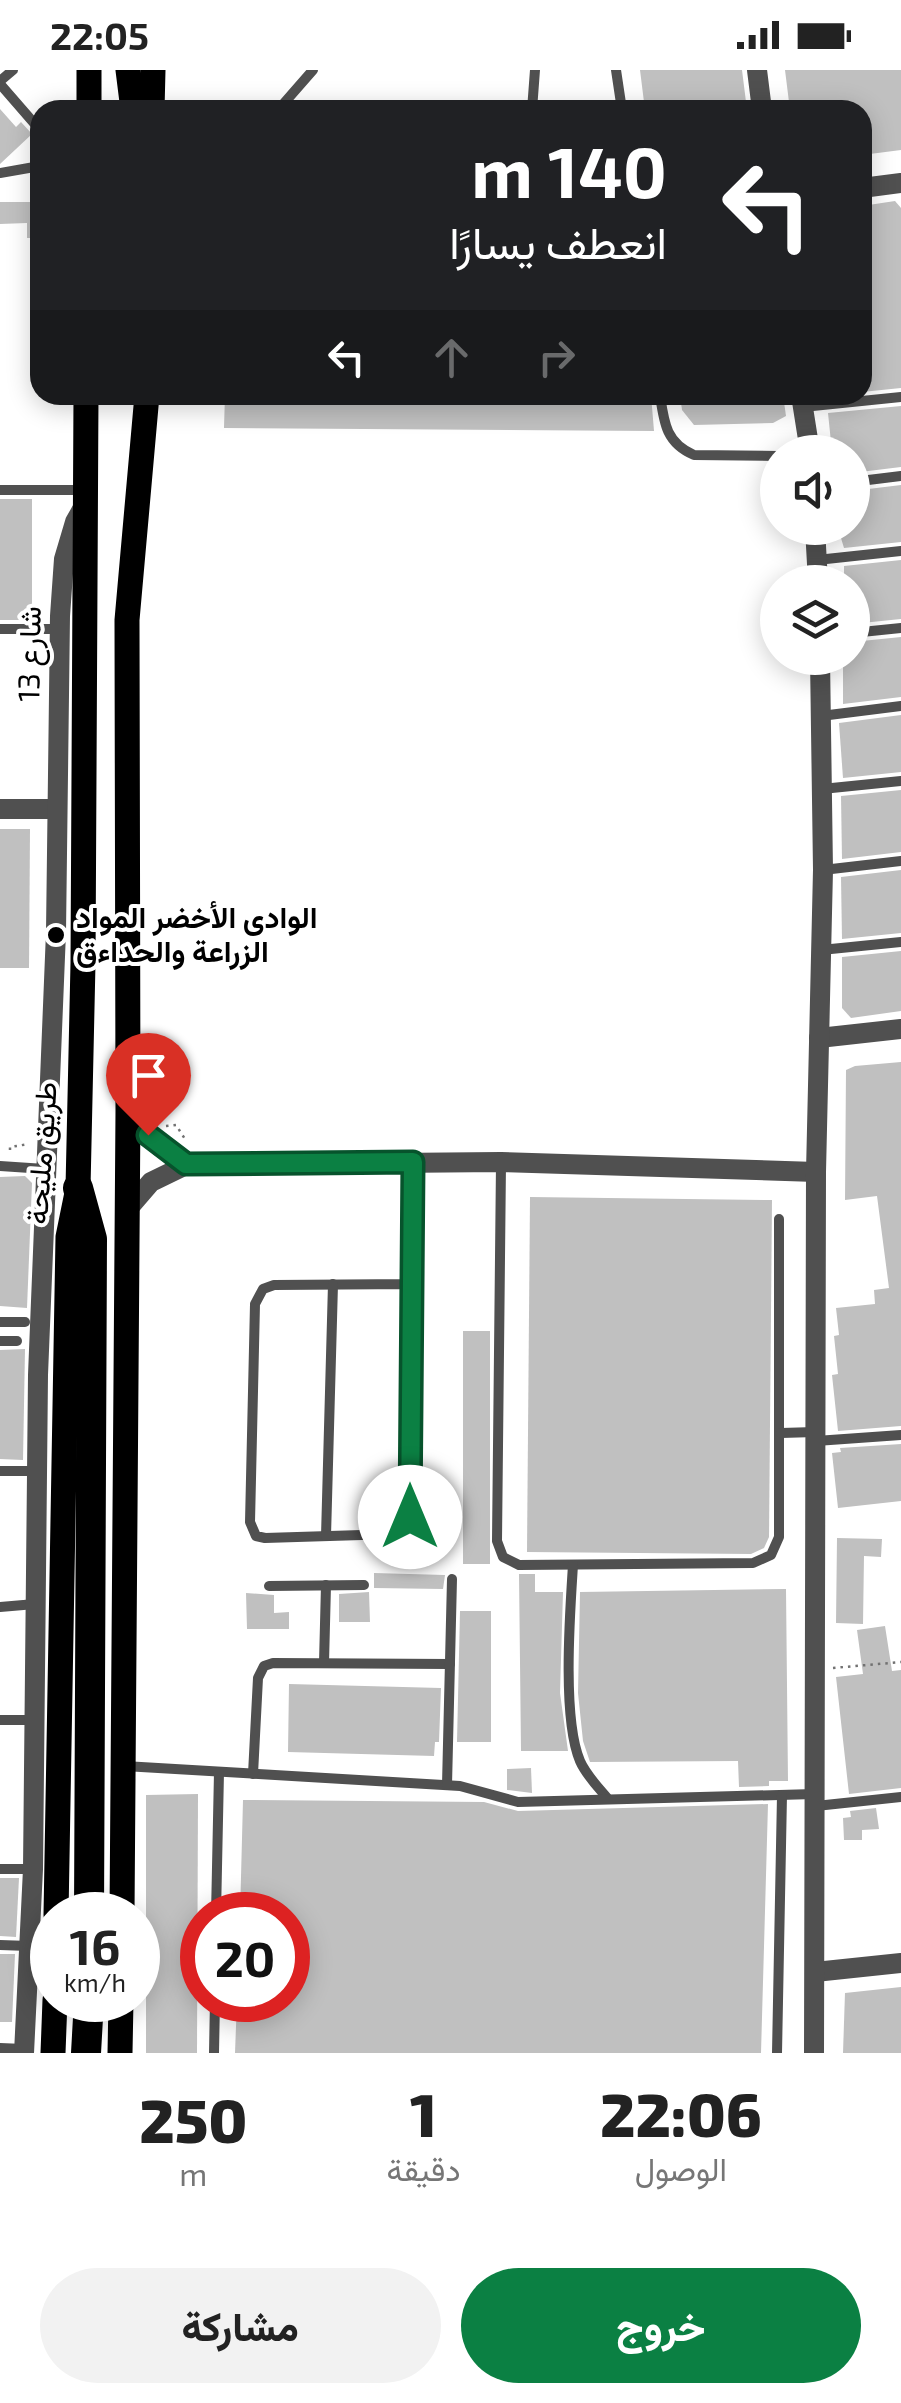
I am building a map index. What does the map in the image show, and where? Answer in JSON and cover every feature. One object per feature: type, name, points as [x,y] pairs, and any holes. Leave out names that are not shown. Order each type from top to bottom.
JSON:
[{"type":"highway","points":[[78,1188],[92,1239],[89,1892]]},
{"type":"highway","points":[[86,2053],[88,2022]]},
{"type":"main road","points":[[128,70],[132,100]]},
{"type":"main road","points":[[152,100],[153,70]]},
{"type":"main road","name":"طريق مليحة","points":[[56,1892],[68,1237],[78,1188],[84,962],[86,405]]},
{"type":"main road","points":[[122,1892],[127,620],[146,405]]},
{"type":"main road","points":[[53,2053],[54,2022]]},
{"type":"main road","points":[[120,2053],[121,2022]]},
{"type":"street","points":[[757,70],[761,100]]},
{"type":"street","points":[[872,187],[901,183]]},
{"type":"street","points":[[803,405],[807,435]]},
{"type":"street","name":"شارع 13","points":[[32,1892],[36,1471],[56,932],[60,629],[64,559],[85,497]]},
{"type":"street","points":[[816,545],[817,565]]},
{"type":"street","points":[[814,2053],[816,1172],[823,870],[820,675]]},
{"type":"street","points":[[0,808],[56,810]]},
{"type":"street","points":[[819,1038],[901,1029]]},
{"type":"street","points":[[128,1110],[159,1146],[186,1164]]},
{"type":"street","points":[[126,1211],[151,1182],[186,1164],[501,1162],[816,1172]]},
{"type":"street","name":"شارع 13","points":[[25,2051],[30,1946]]},
{"type":"street","points":[[815,1972],[901,1963]]},
{"type":"lane","points":[[13,70],[0,82],[30,118]]},
{"type":"lane","points":[[287,100],[313,70]]},
{"type":"lane","points":[[533,100],[535,70]]},
{"type":"lane","points":[[616,70],[620,100]]},
{"type":"lane","points":[[0,172],[30,168]]},
{"type":"lane","points":[[872,398],[901,397]]},
{"type":"lane","points":[[662,405],[666,430],[682,450],[694,454],[760,456]]},
{"type":"lane","points":[[870,480],[901,476]]},
{"type":"lane","points":[[0,490],[85,497]]},
{"type":"lane","points":[[817,560],[901,551]]},
{"type":"lane","points":[[870,631],[901,628]]},
{"type":"lane","points":[[0,629],[60,629]]},
{"type":"lane","points":[[820,716],[901,706]]},
{"type":"lane","points":[[822,790],[901,781]]},
{"type":"lane","points":[[823,870],[901,861]]},
{"type":"lane","points":[[821,950],[901,942]]},
{"type":"lane","points":[[412,1284],[268,1286],[259,1293],[254,1304],[250,1528],[260,1538],[394,1534],[404,1528],[410,1517],[412,1284],[413,1162]]},
{"type":"lane","points":[[501,1162],[499,1550],[504,1558],[519,1565],[762,1560],[771,1555],[779,1537],[779,1219]]},
{"type":"lane","points":[[0,1166],[45,1169]]},
{"type":"lane","points":[[326,1536],[333,1284]]},
{"type":"lane","points":[[0,1322],[25,1322]]},
{"type":"lane","points":[[0,1341],[17,1342]]},
{"type":"lane","points":[[780,1433],[816,1437],[901,1434]]},
{"type":"lane","points":[[0,1471],[36,1471]]},
{"type":"lane","points":[[573,1565],[570,1652],[574,1740],[586,1772],[608,1799]]},
{"type":"lane","points":[[447,1785],[452,1580]]},
{"type":"lane","points":[[269,1586],[364,1585]]},
{"type":"lane","points":[[324,1663],[326,1586]]},
{"type":"lane","points":[[0,1608],[36,1604]]},
{"type":"lane","points":[[253,1774],[260,1669],[273,1663],[450,1664]]},
{"type":"lane","points":[[0,1720],[34,1720]]},
{"type":"lane","points":[[123,1766],[447,1785],[518,1802],[782,1795],[816,1800],[901,1797]]},
{"type":"lane","points":[[216,1892],[219,1772]]},
{"type":"lane","points":[[777,2053],[782,1795]]},
{"type":"lane","points":[[0,1868],[33,1868]]},
{"type":"lane","points":[[0,1945],[30,1946]]},
{"type":"lane","points":[[214,2053],[215,2022]]},
{"type":"lane","points":[[0,2048],[25,2051]]},
{"type":"path","points":[[816,1669],[901,1662]]},
{"type":"building","points":[[640,70],[742,70],[746,100],[644,100]]},
{"type":"building","points":[[785,70],[901,70],[901,150],[872,154],[872,100],[789,100]]},
{"type":"building","points":[[0,109],[16,127],[21,122],[30,136],[0,164]]},
{"type":"building","points":[[895,201],[901,208],[901,388],[872,391],[872,204]]},
{"type":"building","points":[[0,202],[30,202],[30,238],[27,223],[0,224]]},
{"type":"building","points":[[225,405],[652,405],[654,431],[224,428]]},
{"type":"building","points":[[681,405],[784,405],[786,416],[773,423],[694,425]]},
{"type":"building","points":[[901,406],[901,467],[870,471],[870,435],[830,435],[828,413]]},
{"type":"building","points":[[901,485],[901,542],[844,548],[843,545],[870,545],[870,489]]},
{"type":"building","points":[[0,499],[32,499],[32,620],[0,620]]},
{"type":"building","points":[[901,560],[901,619],[870,622],[870,565],[854,565]]},
{"type":"building","points":[[901,637],[901,697],[843,704],[843,675],[870,675],[870,640]]},
{"type":"building","points":[[901,715],[901,772],[843,778],[839,723]]},
{"type":"building","points":[[901,790],[901,852],[842,859],[841,796]]},
{"type":"building","points":[[0,829],[30,829],[29,968],[0,968]]},
{"type":"building","points":[[901,870],[901,933],[842,939],[841,877]]},
{"type":"building","points":[[901,951],[901,1011],[851,1018],[842,1008],[842,957]]},
{"type":"building","points":[[901,1062],[901,1426],[838,1431],[832,1375],[838,1374],[836,1308],[875,1304],[874,1290],[889,1288],[877,1196],[845,1200],[846,1070]]},
{"type":"building","points":[[25,1176],[32,1183],[27,1308],[0,1306],[0,1177]]},
{"type":"building","points":[[530,1197],[772,1200],[769,1537],[764,1548],[751,1554],[527,1552]]},
{"type":"building","points":[[463,1331],[490,1331],[490,1564],[463,1564]]},
{"type":"building","points":[[25,1349],[23,1460],[0,1459],[0,1350]]},
{"type":"building","points":[[901,1444],[901,1501],[838,1508],[832,1453],[841,1452],[840,1448]]},
{"type":"building","points":[[837,1538],[882,1539],[881,1557],[864,1556],[863,1624],[836,1623]]},
{"type":"building","points":[[374,1573],[445,1575],[443,1589],[374,1588]]},
{"type":"building","points":[[519,1574],[535,1574],[535,1592],[563,1592],[560,1693],[568,1751],[521,1751]]},
{"type":"building","points":[[786,1589],[788,1781],[739,1787],[738,1761],[590,1762],[583,1741],[578,1693],[580,1592]]},
{"type":"building","points":[[369,1592],[370,1622],[339,1622],[339,1594]]},
{"type":"building","points":[[246,1593],[274,1595],[274,1613],[289,1612],[289,1629],[247,1629]]},
{"type":"building","points":[[460,1611],[491,1611],[491,1742],[457,1742]]},
{"type":"building","points":[[885,1626],[892,1671],[901,1670],[901,1788],[849,1794],[836,1677],[863,1674],[857,1630]]},
{"type":"building","points":[[289,1684],[441,1688],[439,1742],[435,1742],[434,1756],[288,1752]]},
{"type":"building","points":[[531,1768],[532,1793],[507,1790],[507,1769]]},
{"type":"building","points":[[198,1794],[198,1892],[180,1892],[180,2022],[197,2022],[197,2053],[146,2053],[146,2022],[160,2022],[160,1892],[146,1892],[146,1795]]},
{"type":"building","points":[[243,1800],[484,1802],[518,1811],[768,1804],[761,2053],[235,2053],[236,2022],[310,2022],[310,1892],[241,1892]]},
{"type":"building","points":[[876,1808],[879,1829],[862,1830],[862,1840],[844,1840],[843,1818],[851,1817],[850,1811]]},
{"type":"building","points":[[0,1878],[19,1878],[16,1937],[0,1936]]},
{"type":"building","points":[[0,1954],[15,1954],[12,2022],[0,2022]]},
{"type":"building","points":[[901,1987],[901,2053],[843,2053],[845,1993]]},
{"type":"place","name":"الوادى الأخضر المواد الزراعة والحداءق","points":[[56,935]]},
{"type":"route","points":[[148,1135],[186,1164],[413,1162],[410,1517]]}]
